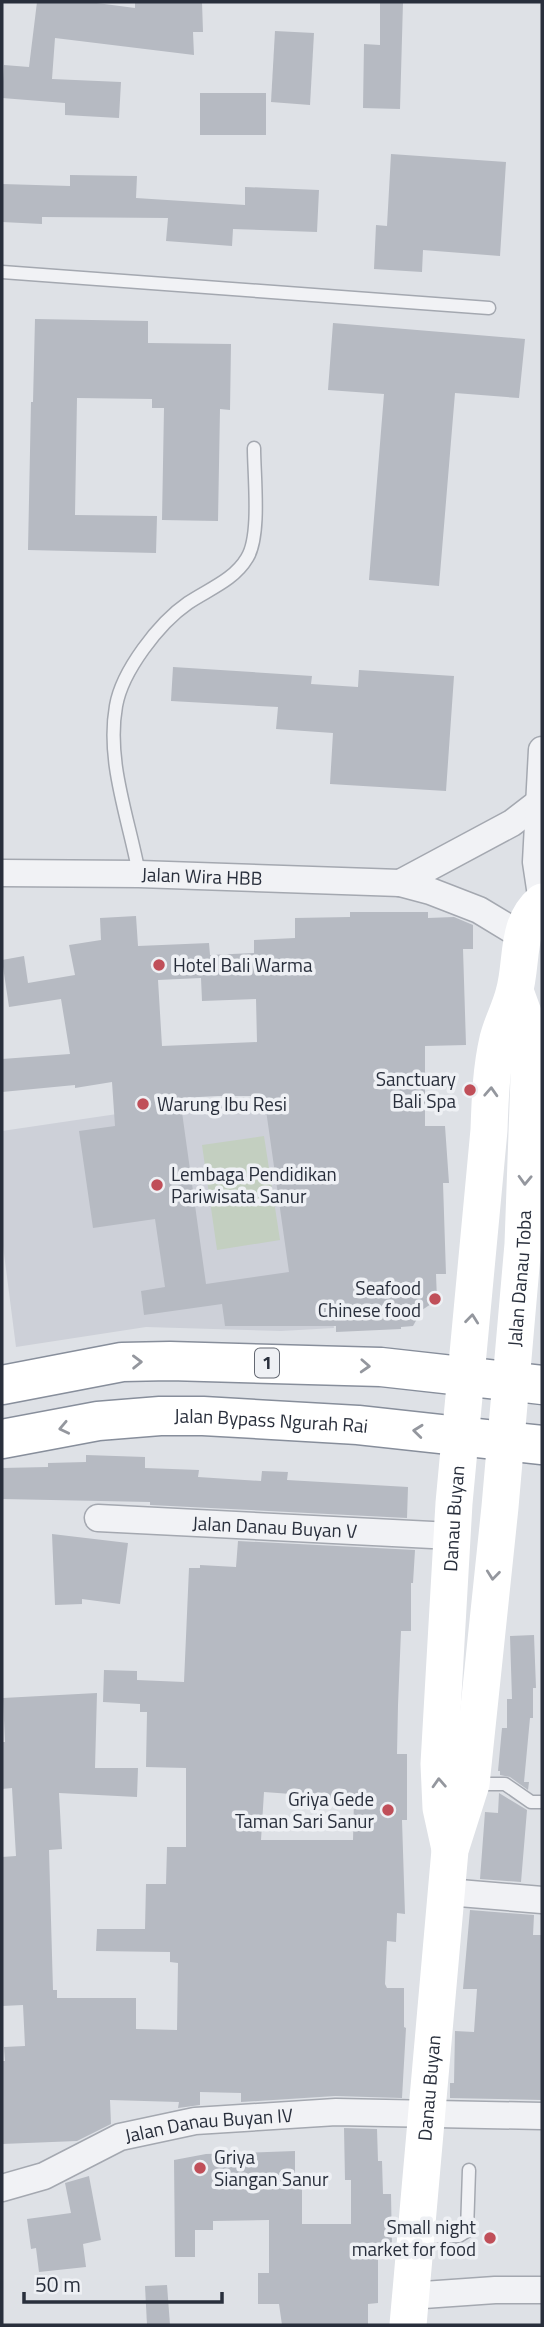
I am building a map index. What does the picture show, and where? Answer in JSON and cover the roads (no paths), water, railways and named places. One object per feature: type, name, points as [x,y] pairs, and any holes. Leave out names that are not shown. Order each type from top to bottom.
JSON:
[{"type":"highway","name":"1","points":[[2,1385],[122,1362],[158,1361],[382,1367],[527,1383]]},
{"type":"highway","name":"Jalan Bypass Ngurah Rai","points":[[2,1439],[98,1421],[160,1416],[358,1425],[524,1443]]},
{"type":"street","points":[[542,750],[536,862],[542,902]]},
{"type":"street","name":"Jalan Wira HBB","points":[[400,883],[512,823],[538,803]]},
{"type":"street","name":"Jalan Wira HBB","points":[[2,873],[139,874],[400,883],[430,891],[479,910],[522,936]]},
{"type":"street","name":"Jalan Danau Toba","points":[[460,1436],[474,1302],[492,1075],[498,1037],[515,991],[522,936],[536,908],[542,902]]},
{"type":"street","name":"Jalan Danau Toba","points":[[515,991],[528,1027],[530,1050],[524,1443]]},
{"type":"street","name":"Danau Buyan","points":[[450,1850],[441,1808],[439,1764],[460,1436]]},
{"type":"street","name":"Danau Buyan","points":[[409,2310],[450,1850],[471,1784],[524,1443]]},
{"type":"street","name":"Jalan Danau Buyan V","points":[[98,1518],[452,1536]]},
{"type":"street","points":[[447,1892],[542,1900]]},
{"type":"street","name":"Jalan Danau Buyan IV","points":[[2,2188],[52,2172],[120,2137],[195,2121],[336,2112],[425,2115]]},
{"type":"street","points":[[425,2115],[542,2116]]},
{"type":"street","points":[[409,2310],[484,2291],[542,2290]]},
{"type":"lane","points":[[2,272],[489,308]]},
{"type":"lane","points":[[139,874],[113,747],[116,704],[128,674],[151,637],[186,604],[230,578],[247,558],[254,539],[254,448]]},
{"type":"lane","points":[[471,1784],[505,1784],[531,1802],[542,1802]]},
{"type":"lane","points":[[415,2237],[459,2236],[467,2231],[469,2170]]},
{"type":"place","name":"Hotel Bali Warma","points":[[159,965]]},
{"type":"place","name":"Sanctuary Bali Spa","points":[[470,1090]]},
{"type":"place","name":"Warung Ibu Resi","points":[[143,1104]]},
{"type":"place","name":"Lembaga Pendidikan Pariwisata Sanur","points":[[157,1185]]},
{"type":"place","name":"Seafood Chinese food","points":[[435,1299]]},
{"type":"place","name":"Griya Gede Taman Sari Sanur","points":[[388,1810]]},
{"type":"place","name":"Griya Siangan Sanur","points":[[200,2168]]},
{"type":"place","name":"Small night market for food","points":[[490,2238]]}]
